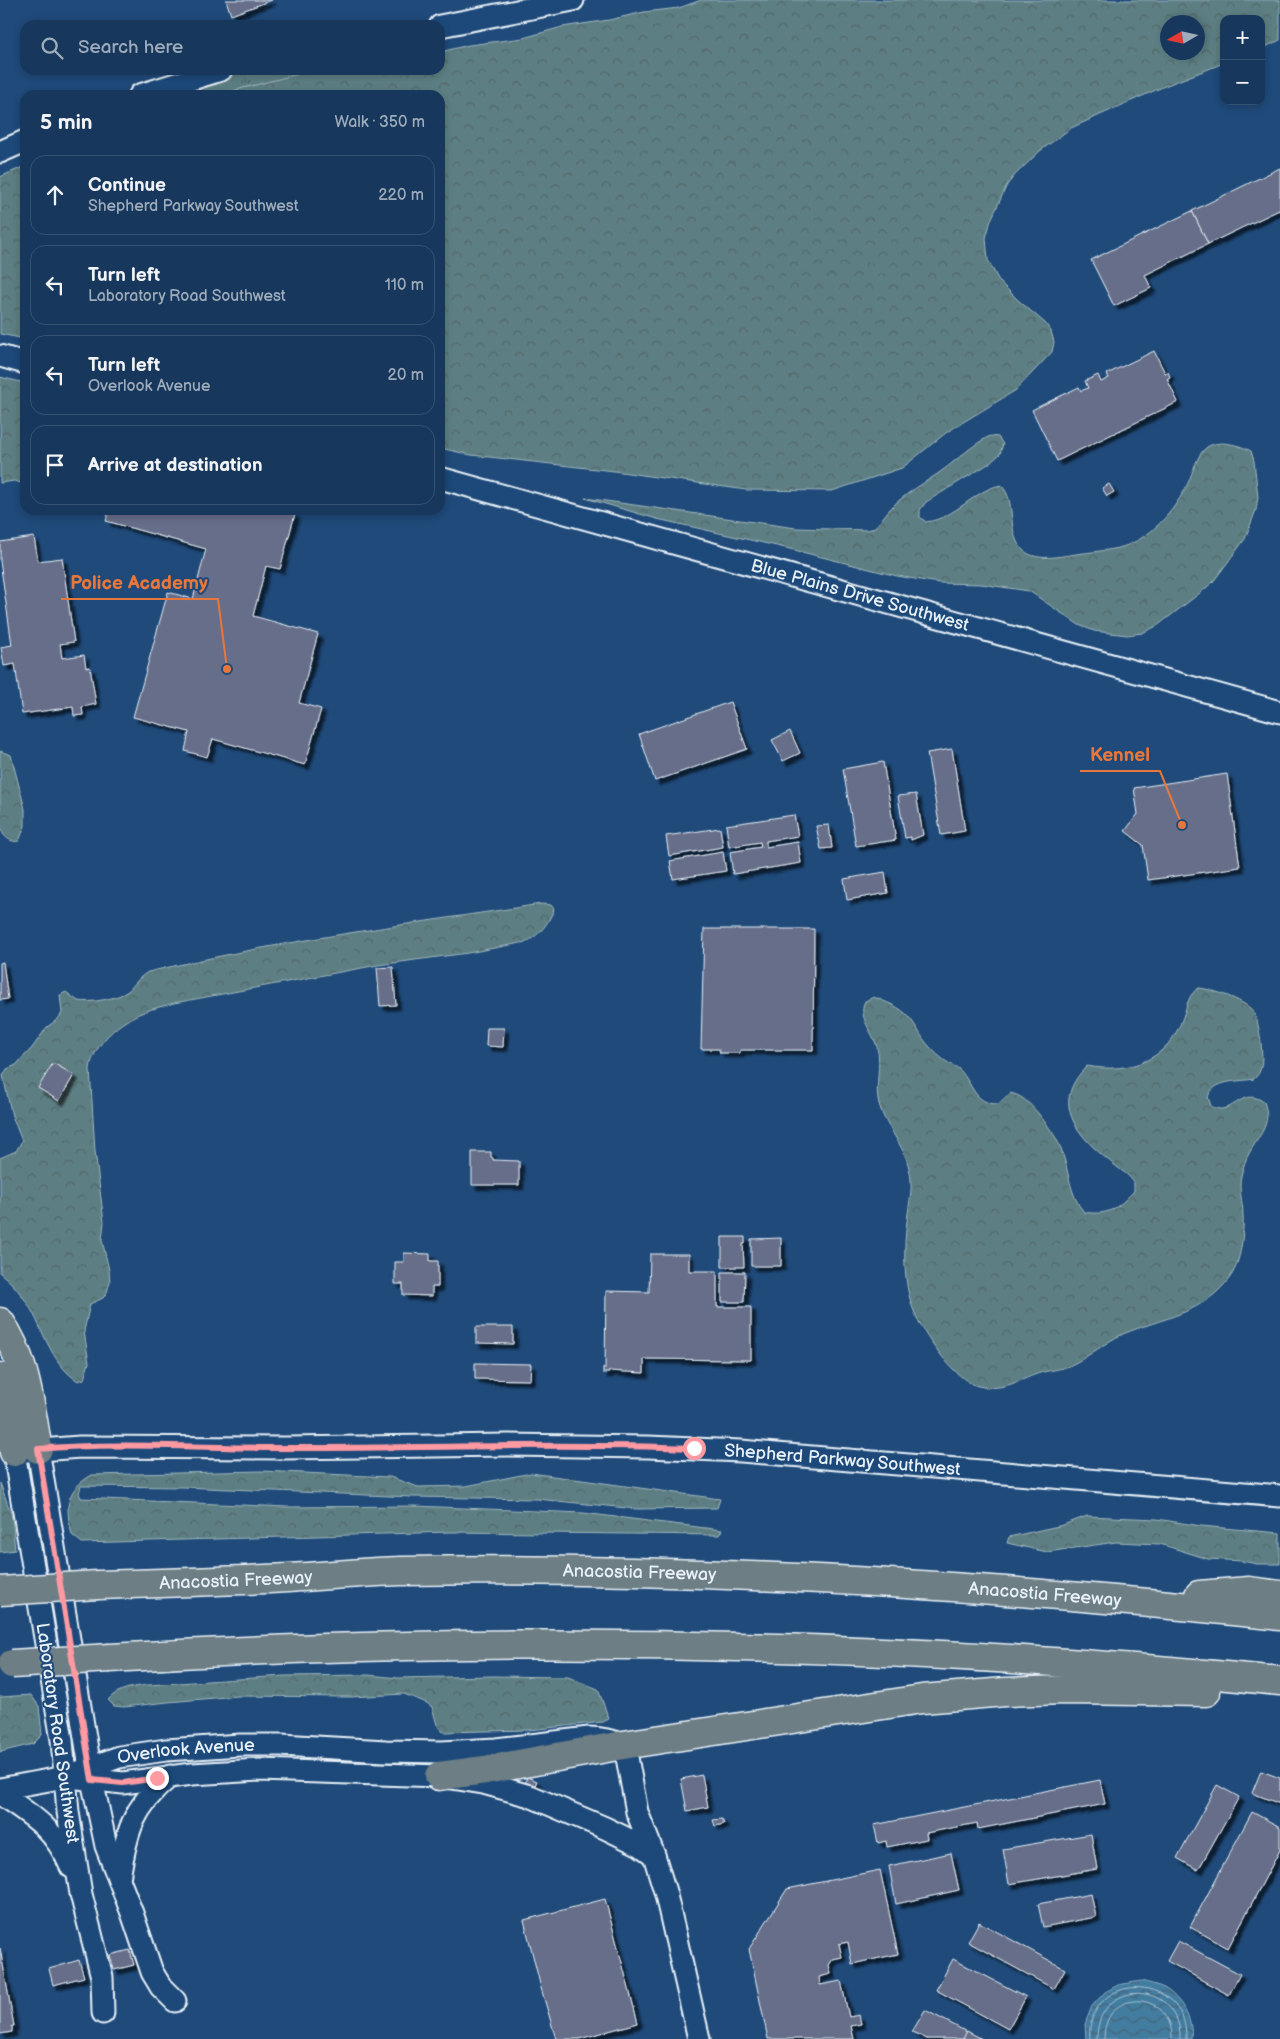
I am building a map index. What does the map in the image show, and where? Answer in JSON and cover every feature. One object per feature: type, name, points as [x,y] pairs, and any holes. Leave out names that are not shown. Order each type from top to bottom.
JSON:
[{"type":"highway","points":[[0,1322],[11,1341],[22,1371],[26,1451]]},
{"type":"highway","points":[[0,1377],[26,1451]]},
{"type":"highway","name":"Anacostia Freeway","points":[[0,1591],[96,1578],[398,1571],[552,1571],[763,1577],[974,1588],[1126,1600],[1280,1616]]},
{"type":"highway","points":[[0,1576],[96,1578]]},
{"type":"highway","points":[[1126,1600],[1248,1591],[1280,1595]]},
{"type":"highway","points":[[6,1665],[206,1652],[416,1646],[699,1646],[827,1649],[991,1658],[1280,1681]]},
{"type":"highway","points":[[439,1776],[887,1704],[997,1693],[1084,1689],[1143,1690],[1213,1692],[1280,1698]]},
{"type":"street","points":[[445,25],[512,6],[573,0]]},
{"type":"street","points":[[156,90],[205,75]]},
{"type":"street","points":[[0,152],[20,143]]},
{"type":"street","points":[[0,356],[20,362]]},
{"type":"street","name":"Blue Plains Drive Southwest","points":[[445,479],[1280,712]]},
{"type":"street","name":"Shepherd Parkway Southwest","points":[[26,1451],[80,1447],[648,1446],[741,1451],[1280,1496]]},
{"type":"street","name":"Laboratory Road Southwest","points":[[26,1451],[103,1833],[152,1972],[161,1987],[175,2001]]},
{"type":"street","name":"Laboratory Road Southwest","points":[[26,1451],[65,1777],[82,1894],[100,1968],[103,2013]]},
{"type":"street","name":"Overlook Avenue","points":[[91,1774],[119,1757],[190,1748],[240,1745],[442,1752],[496,1749],[599,1738],[623,1745]]},
{"type":"street","points":[[623,1745],[638,1812],[654,1855],[668,1903],[699,2039]]},
{"type":"street","name":"Overlook Avenue","points":[[0,1789],[91,1774],[123,1783],[170,1776],[259,1770],[439,1776],[489,1784],[538,1800],[605,1828],[640,1845],[654,1855]]},
{"type":"street","points":[[119,1882],[129,1827],[147,1799],[170,1776]]},
{"type":"street","points":[[0,1794],[28,1812],[55,1838],[66,1855],[82,1894]]},
{"type":"green space","points":[[701,0],[1280,0],[1280,40],[1265,47],[1265,15],[1220,15],[1220,65],[1167,85],[1071,128],[1040,151],[1007,185],[991,220],[986,238],[988,260],[999,281],[1045,323],[1051,331],[1054,342],[1052,352],[1016,390],[947,432],[902,468],[832,491],[746,490],[614,471],[471,455],[445,449],[445,90],[236,90],[294,75],[445,75],[445,51],[469,45],[523,38],[562,27],[609,20],[644,12],[679,8]]},
{"type":"green space","points":[[214,75],[440,75],[440,90],[185,90]]},
{"type":"green space","points":[[20,168],[20,338],[0,334],[0,177]]},
{"type":"green space","points":[[0,377],[20,382],[20,483],[14,481],[0,483]]},
{"type":"green space","points":[[990,436],[998,437],[1003,444],[1000,454],[990,463],[926,502],[920,510],[920,517],[926,522],[947,515],[982,492],[1001,485],[1009,500],[1015,536],[1018,544],[1024,551],[1036,556],[1049,557],[1118,548],[1140,539],[1160,523],[1183,494],[1198,459],[1204,450],[1217,443],[1235,445],[1251,451],[1258,497],[1256,510],[1245,539],[1213,582],[1157,626],[1142,633],[1127,635],[1094,631],[1079,625],[1029,591],[981,584],[939,583],[897,576],[790,549],[657,519],[585,498],[796,528],[868,530],[878,524],[902,498]]},
{"type":"green space","points":[[0,751],[11,755],[25,809],[25,826],[19,841],[8,839],[1,830]]},
{"type":"green space","points":[[541,904],[551,905],[554,909],[543,928],[526,942],[468,953],[378,965],[174,1003],[135,1016],[118,1027],[102,1042],[92,1060],[90,1069],[95,1151],[104,1222],[102,1240],[110,1282],[103,1298],[90,1304],[84,1331],[89,1363],[84,1379],[78,1381],[70,1375],[56,1359],[32,1311],[14,1286],[0,1273],[0,1158],[16,1151],[22,1141],[12,1116],[3,1076],[7,1069],[16,1065],[32,1048],[47,1027],[58,1019],[62,1013],[60,995],[66,992],[78,1001],[104,1000],[128,991],[148,972],[197,961],[344,934]]},
{"type":"green space","points":[[1199,988],[1212,990],[1248,1006],[1255,1014],[1257,1020],[1261,1046],[1261,1067],[1254,1079],[1221,1084],[1211,1091],[1208,1097],[1211,1106],[1218,1109],[1231,1106],[1249,1097],[1256,1098],[1264,1102],[1267,1116],[1262,1133],[1248,1156],[1241,1176],[1242,1239],[1237,1263],[1231,1276],[1220,1289],[1195,1307],[1123,1334],[1070,1366],[1043,1372],[1004,1386],[978,1386],[969,1382],[943,1358],[912,1307],[905,1270],[906,1233],[911,1188],[910,1175],[907,1159],[879,1104],[877,1091],[878,1054],[875,1041],[864,1019],[863,1007],[865,1001],[874,997],[902,1010],[932,1049],[944,1060],[960,1070],[975,1092],[984,1101],[998,1104],[1010,1093],[1029,1103],[1048,1126],[1059,1144],[1072,1190],[1079,1205],[1084,1212],[1100,1213],[1117,1207],[1134,1191],[1134,1184],[1129,1176],[1087,1141],[1076,1125],[1069,1107],[1069,1095],[1073,1085],[1087,1066],[1118,1068],[1146,1061],[1158,1054],[1177,1032],[1190,997]]},
{"type":"green space","points":[[261,1471],[390,1477],[418,1487],[466,1486],[531,1473],[720,1499],[717,1508],[637,1509],[537,1499],[412,1497],[183,1487],[81,1486],[79,1493],[81,1498],[287,1507],[415,1506],[583,1513],[722,1530],[719,1535],[451,1532],[82,1543],[72,1535],[68,1516],[69,1500],[76,1487],[92,1475]]},
{"type":"green space","points":[[0,1483],[12,1516],[15,1550],[0,1552]]},
{"type":"green space","points":[[1087,1516],[1157,1519],[1201,1526],[1280,1533],[1280,1564],[1257,1564],[1208,1559],[1160,1544],[1116,1542],[1047,1552],[1007,1543],[1009,1537],[1063,1525]]},
{"type":"green space","points":[[368,1675],[399,1678],[568,1677],[598,1689],[609,1719],[603,1722],[529,1730],[443,1732],[437,1725],[432,1707],[427,1703],[404,1694],[351,1697],[238,1696],[124,1707],[114,1706],[108,1700],[121,1691],[132,1687],[148,1685],[284,1676]]},
{"type":"green space","points":[[31,1695],[39,1706],[42,1735],[33,1744],[0,1752],[0,1697]]},
{"type":"water","points":[[1141,1981],[1164,1988],[1176,1998],[1188,2017],[1191,2039],[1086,2039],[1085,2024],[1092,2006],[1105,1992],[1118,1985]]},
{"type":"building","points":[[226,0],[272,0],[231,15]]},
{"type":"building","points":[[1280,168],[1280,212],[1279,210],[1208,244],[1192,211]]},
{"type":"building","points":[[1192,211],[1208,244],[1145,275],[1151,288],[1114,306],[1091,260]]},
{"type":"building","points":[[1154,351],[1165,373],[1168,372],[1170,377],[1167,379],[1178,402],[1057,461],[1032,410],[1079,387],[1081,391],[1088,388],[1085,381],[1098,375],[1101,382],[1109,378],[1107,374]]},
{"type":"building","points":[[1109,484],[1114,492],[1107,496],[1102,488]]},
{"type":"building","points":[[108,515],[295,515],[280,569],[266,566],[253,616],[318,634],[299,703],[321,709],[305,765],[213,739],[207,757],[185,751],[189,732],[133,717],[168,592],[193,599],[206,549],[106,521]]},
{"type":"building","points":[[34,537],[38,561],[62,558],[74,642],[60,644],[62,658],[84,655],[86,668],[90,667],[96,704],[82,707],[83,715],[74,716],[73,707],[22,714],[15,664],[4,666],[1,647],[12,645],[0,561],[0,542]]},
{"type":"building","points":[[730,702],[747,749],[655,781],[639,734]]},
{"type":"building","points":[[790,731],[800,753],[783,761],[772,740]]},
{"type":"building","points":[[952,749],[965,831],[941,835],[927,753]]},
{"type":"building","points":[[883,762],[896,840],[856,846],[843,769]]},
{"type":"building","points":[[1227,774],[1240,867],[1148,880],[1143,845],[1125,831],[1138,814],[1134,788]]},
{"type":"building","points":[[916,794],[923,835],[911,840],[911,837],[905,838],[898,796]]},
{"type":"building","points":[[794,815],[798,836],[766,841],[766,847],[798,842],[801,863],[733,874],[730,852],[761,847],[760,842],[729,847],[726,825]]},
{"type":"building","points":[[829,825],[832,848],[821,849],[816,826]]},
{"type":"building","points":[[720,828],[723,847],[669,856],[666,836]]},
{"type":"building","points":[[723,852],[726,871],[673,879],[670,861]]},
{"type":"building","points":[[885,872],[888,893],[847,900],[844,879]]},
{"type":"building","points":[[704,929],[814,929],[813,1050],[740,1050],[740,1053],[720,1053],[719,1049],[701,1049]]},
{"type":"building","points":[[3,962],[8,999],[0,1000],[0,963]]},
{"type":"building","points":[[393,967],[396,1005],[380,1006],[377,968]]},
{"type":"building","points":[[487,1028],[504,1028],[503,1047],[486,1046]]},
{"type":"building","points":[[53,1063],[74,1075],[59,1101],[38,1088]]},
{"type":"building","points":[[472,1152],[491,1152],[493,1160],[519,1161],[519,1185],[472,1185]]},
{"type":"building","points":[[722,1237],[745,1237],[745,1244],[743,1244],[744,1267],[722,1267]]},
{"type":"building","points":[[781,1238],[781,1266],[751,1266],[751,1239]]},
{"type":"building","points":[[404,1253],[430,1254],[430,1261],[438,1261],[438,1287],[432,1287],[432,1296],[403,1295],[403,1284],[395,1284],[395,1262],[404,1262]]},
{"type":"building","points":[[650,1254],[689,1254],[689,1271],[717,1271],[717,1307],[751,1307],[751,1360],[644,1359],[644,1373],[609,1371],[609,1373],[603,1373],[603,1368],[605,1369],[606,1291],[649,1292]]},
{"type":"building","points":[[722,1272],[745,1272],[744,1302],[722,1302]]},
{"type":"building","points":[[476,1327],[513,1327],[513,1344],[476,1343]]},
{"type":"building","points":[[475,1363],[531,1364],[530,1380],[475,1379]]},
{"type":"building","points":[[1261,1771],[1280,1778],[1280,1804],[1252,1793]]},
{"type":"building","points":[[702,1775],[708,1807],[687,1811],[681,1779]]},
{"type":"building","points":[[527,1777],[537,1781],[534,1787],[525,1783]]},
{"type":"building","points":[[1100,1780],[1105,1804],[978,1829],[977,1823],[926,1833],[927,1839],[887,1847],[886,1841],[878,1843],[874,1825]]},
{"type":"building","points":[[1217,1785],[1239,1797],[1198,1870],[1177,1858]]},
{"type":"building","points":[[1252,1812],[1280,1827],[1280,1850],[1228,1948],[1190,1927]]},
{"type":"building","points":[[722,1819],[724,1824],[715,1826],[713,1820]]},
{"type":"building","points":[[1091,1834],[1097,1869],[1009,1884],[1003,1849]]},
{"type":"building","points":[[951,1853],[959,1890],[896,1904],[889,1866]]},
{"type":"building","points":[[880,1870],[898,1954],[852,1964],[848,1942],[839,1944],[842,1957],[833,1959],[829,1965],[831,1974],[819,1977],[820,1985],[841,1981],[849,2017],[859,2015],[861,2024],[851,2026],[854,2039],[768,2039],[749,1949],[787,1889]]},
{"type":"building","points":[[1091,1894],[1096,1917],[1043,1927],[1038,1904]]},
{"type":"building","points":[[605,1899],[638,2023],[579,2039],[556,2039],[524,1920]]},
{"type":"building","points":[[979,1922],[1065,1969],[1054,1989],[968,1942]]},
{"type":"building","points":[[1178,1941],[1240,1974],[1229,1995],[1167,1961]]},
{"type":"building","points":[[0,1948],[14,2026],[12,2026],[12,2032],[0,2034]]},
{"type":"building","points":[[130,1950],[134,1965],[114,1970],[110,1955]]},
{"type":"building","points":[[953,1959],[1026,1997],[1008,2029],[936,1990]]},
{"type":"building","points":[[79,1960],[84,1977],[53,1985],[49,1969]]},
{"type":"building","points":[[925,2010],[980,2039],[927,2039],[912,2032]]},
{"type":"building","points":[[967,2031],[982,2039],[963,2039]]},
{"type":"place","name":"Police Academy","points":[[227,669]]},
{"type":"place","name":"Kennel","points":[[1182,825]]},
{"type":"route","points":[[157,1778],[123,1783],[92,1780],[38,1449],[61,1447],[285,1448],[508,1445],[605,1445],[694,1448]]}]
